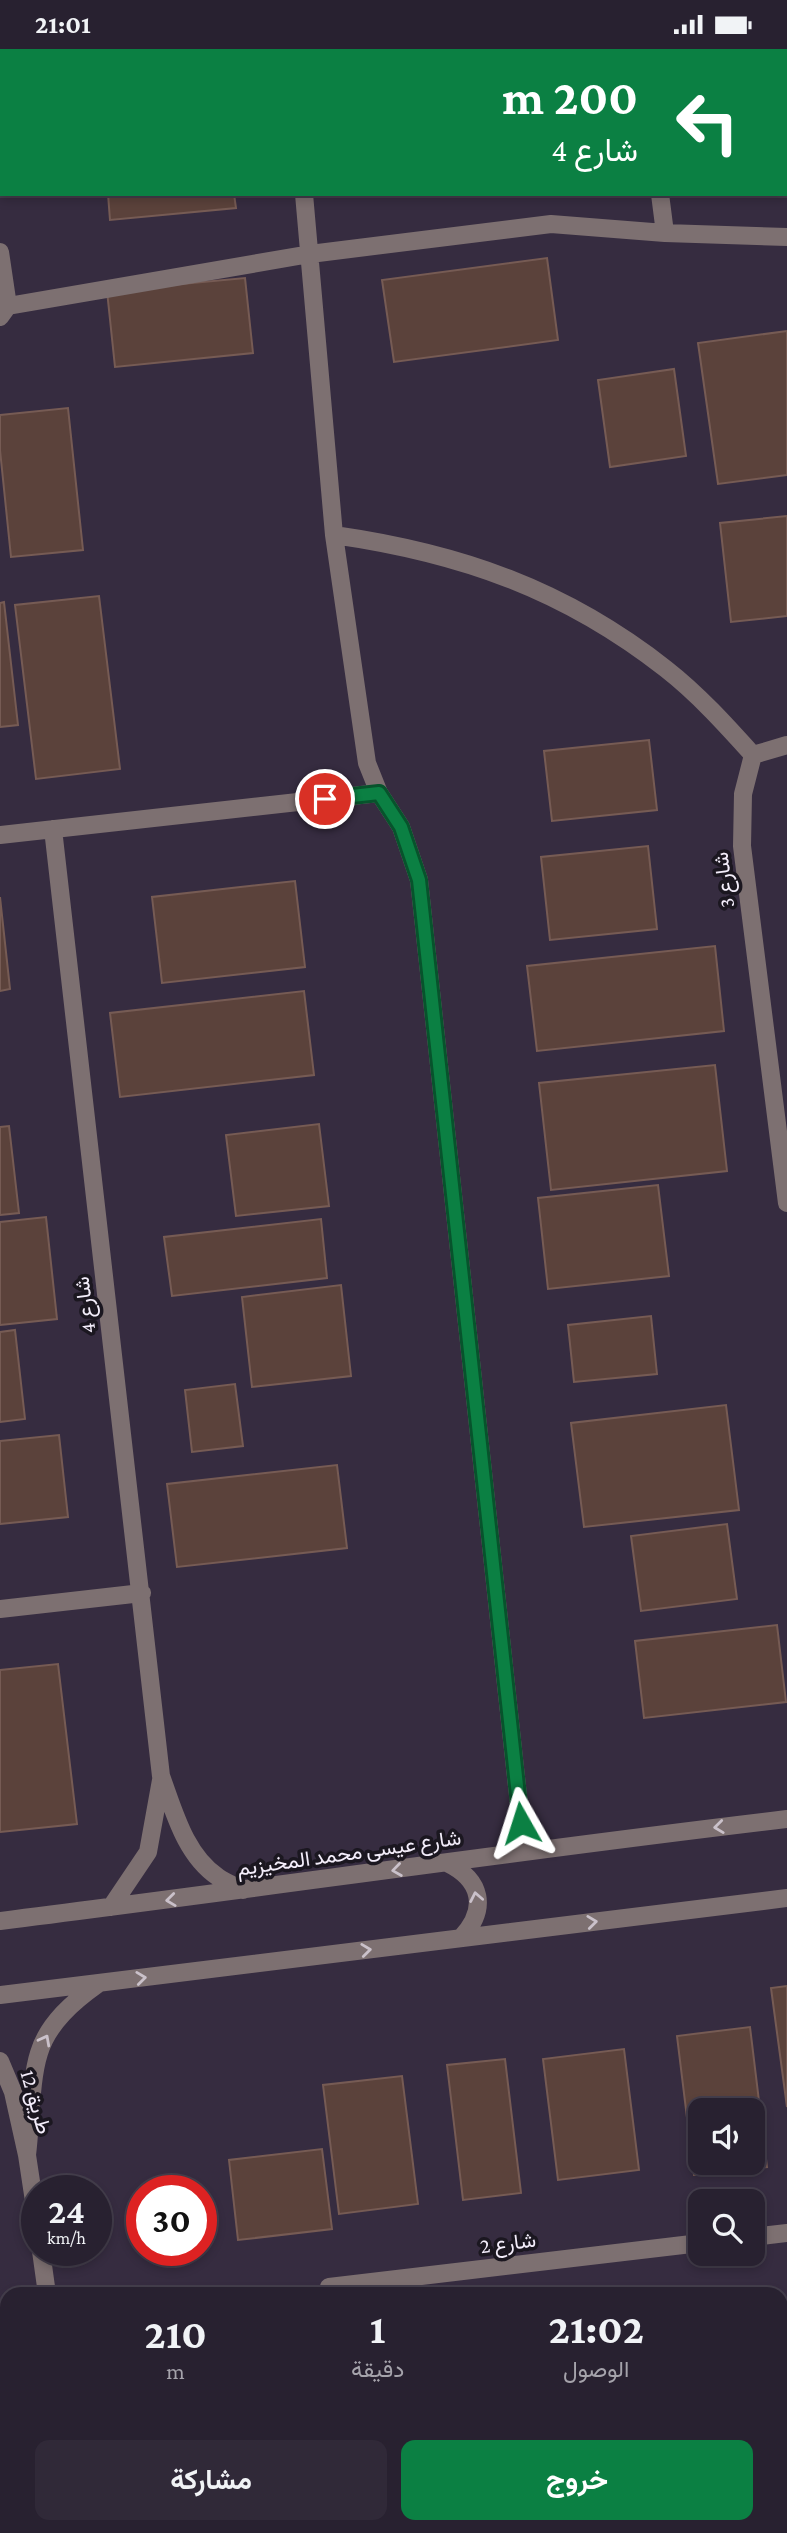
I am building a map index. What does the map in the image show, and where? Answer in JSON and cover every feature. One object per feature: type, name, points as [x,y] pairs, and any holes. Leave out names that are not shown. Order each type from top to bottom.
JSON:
[{"type":"street","points":[[303,196],[334,535],[367,763],[379,793],[401,827],[419,880],[524,1851]]},
{"type":"street","points":[[660,196],[665,233]]},
{"type":"street","points":[[0,252],[4,311],[310,254],[551,224],[665,233],[787,237]]},
{"type":"street","points":[[334,535],[394,543],[453,558],[510,578],[565,604],[617,634],[667,670],[712,711],[753,755],[787,745]]},
{"type":"street","name":"شارع 3","points":[[753,755],[743,794],[742,846],[787,1203]]},
{"type":"street","points":[[0,835],[379,793]]},
{"type":"street","name":"شارع 4","points":[[53,829],[161,1776],[182,1833],[198,1860],[217,1877],[243,1890]]},
{"type":"street","points":[[0,1609],[142,1593]]},
{"type":"street","name":"شارع 4","points":[[111,1907],[148,1852],[161,1776]]},
{"type":"street","name":"شارع عيسى محمد المخيزيم","points":[[0,1921],[787,1819]]},
{"type":"street","points":[[447,1863],[461,1870],[472,1881],[478,1896],[478,1912],[472,1927],[461,1938]]},
{"type":"street","points":[[0,1995],[787,1898]]},
{"type":"street","name":"طريق 12","points":[[27,2155],[39,2052],[54,2024],[77,1999],[99,1983]]},
{"type":"street","name":"طريق 12","points":[[0,2061],[13,2092],[30,2175]]},
{"type":"street","points":[[765,2236],[787,2233]]},
{"type":"street","name":"شارع 2","points":[[329,2287],[688,2244]]},
{"type":"street","points":[[43,2266],[46,2287]]},
{"type":"building","points":[[108,196],[234,196],[236,208],[110,220]]},
{"type":"building","points":[[547,258],[558,340],[394,362],[382,280]]},
{"type":"building","points":[[245,278],[253,353],[115,367],[107,291]]},
{"type":"building","points":[[787,331],[787,475],[718,484],[698,343]]},
{"type":"building","points":[[674,369],[686,456],[610,467],[598,380]]},
{"type":"building","points":[[68,408],[83,550],[11,557],[0,450],[0,415]]},
{"type":"building","points":[[787,516],[787,616],[731,622],[720,523]]},
{"type":"building","points":[[99,596],[120,769],[36,779],[15,605]]},
{"type":"building","points":[[4,602],[18,725],[0,727],[0,603]]},
{"type":"building","points":[[649,740],[657,810],[552,821],[544,751]]},
{"type":"building","points":[[648,846],[657,929],[550,940],[541,857]]},
{"type":"building","points":[[295,881],[305,967],[162,983],[152,897]]},
{"type":"building","points":[[0,897],[10,989],[0,991]]},
{"type":"building","points":[[715,946],[724,1031],[537,1051],[527,966]]},
{"type":"building","points":[[304,991],[314,1075],[120,1097],[110,1013]]},
{"type":"building","points":[[715,1065],[727,1171],[551,1190],[539,1083]]},
{"type":"building","points":[[319,1124],[329,1206],[236,1216],[226,1135]]},
{"type":"building","points":[[9,1126],[19,1213],[0,1215],[0,1127]]},
{"type":"building","points":[[658,1185],[669,1276],[548,1289],[538,1198]]},
{"type":"building","points":[[46,1217],[57,1319],[0,1325],[0,1222]]},
{"type":"building","points":[[321,1219],[327,1278],[172,1296],[164,1237]]},
{"type":"building","points":[[341,1285],[351,1376],[252,1387],[242,1297]]},
{"type":"building","points":[[651,1316],[657,1374],[574,1382],[568,1325]]},
{"type":"building","points":[[15,1330],[25,1419],[0,1422],[0,1332]]},
{"type":"building","points":[[235,1384],[243,1446],[192,1452],[185,1390]]},
{"type":"building","points":[[726,1405],[739,1510],[584,1527],[571,1423]]},
{"type":"building","points":[[59,1435],[68,1517],[0,1524],[0,1441]]},
{"type":"building","points":[[337,1465],[347,1548],[177,1567],[167,1484]]},
{"type":"building","points":[[727,1524],[737,1599],[641,1611],[631,1536]]},
{"type":"building","points":[[777,1625],[786,1702],[644,1718],[635,1641]]},
{"type":"building","points":[[58,1664],[77,1824],[0,1832],[0,1670]]},
{"type":"building","points":[[787,1986],[787,2107],[771,1988]]},
{"type":"building","points":[[750,2027],[759,2098],[688,2098],[688,2126],[677,2036]]},
{"type":"building","points":[[624,2049],[639,2170],[558,2180],[543,2059]]},
{"type":"building","points":[[505,2059],[521,2193],[463,2200],[447,2065]]},
{"type":"building","points":[[402,2076],[418,2204],[339,2214],[323,2085]]},
{"type":"building","points":[[322,2149],[332,2229],[238,2240],[229,2160]]},
{"type":"route","points":[[325,799],[379,793],[401,827],[419,880],[521,1823]]}]
